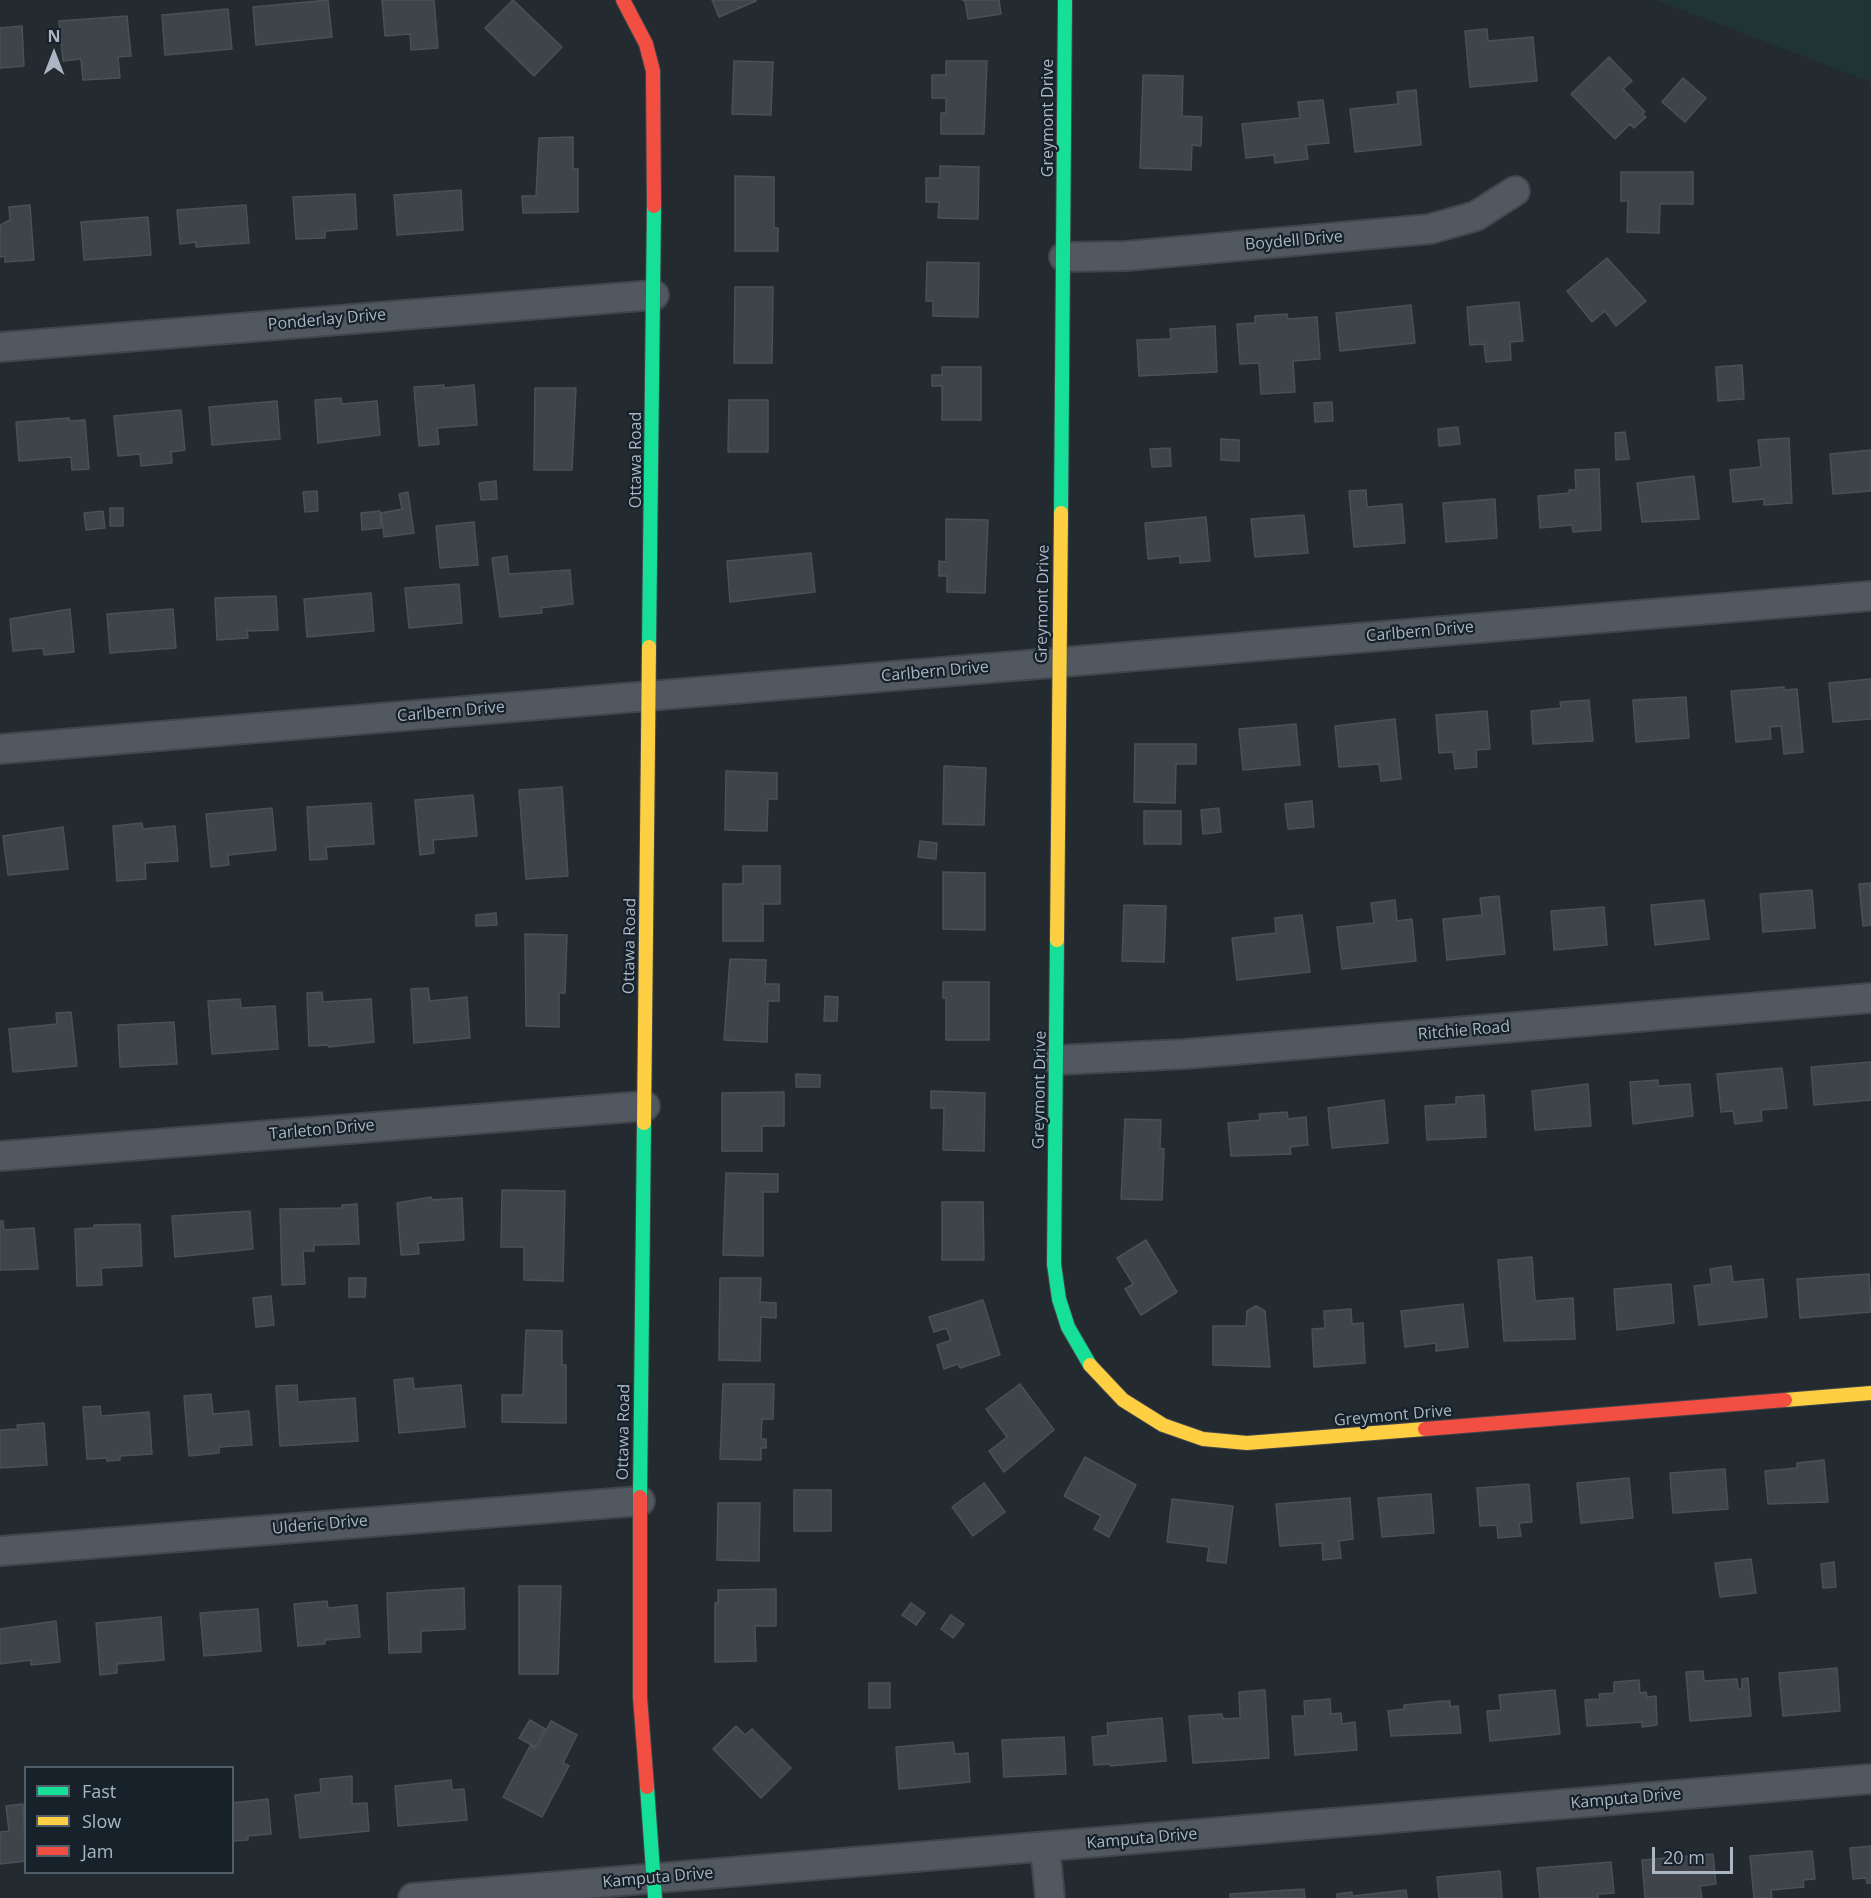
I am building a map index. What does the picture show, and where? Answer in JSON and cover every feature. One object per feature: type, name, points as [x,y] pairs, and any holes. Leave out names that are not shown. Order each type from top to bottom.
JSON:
[{"type":"street","name":"Ottawa Road","points":[[623,0],[646,44],[653,71],[651,695],[640,1501],[640,1697],[654,1888]]},
{"type":"street","name":"Greymont Drive","points":[[1065,0],[1054,1264],[1059,1299],[1068,1327],[1090,1365],[1123,1400],[1163,1425],[1203,1439],[1247,1443],[1871,1393]]},
{"type":"street","name":"Boydell Drive","points":[[1064,256],[1126,256],[1430,229],[1476,216],[1515,191]]},
{"type":"street","name":"Ponderlay Drive","points":[[0,347],[654,295]]},
{"type":"street","name":"Carlbern Drive","points":[[0,749],[1871,596]]},
{"type":"street","name":"Ritchie Road","points":[[1057,1060],[1185,1054],[1871,998]]},
{"type":"street","name":"Tarleton Drive","points":[[0,1156],[645,1106]]},
{"type":"street","name":"Ulderic Drive","points":[[0,1551],[640,1501]]},
{"type":"street","name":"Kamputa Drive","points":[[413,1898],[654,1888],[824,1864],[1871,1779]]},
{"type":"street","points":[[1045,1846],[1050,1898]]},
{"type":"green space","points":[[1656,0],[1871,0],[1871,82]]},
{"type":"building","points":[[328,0],[332,37],[256,45],[253,7]]},
{"type":"building","points":[[382,0],[434,0],[438,48],[411,50],[410,34],[385,36]]},
{"type":"building","points":[[513,0],[562,47],[534,76],[485,28]]},
{"type":"building","points":[[712,0],[756,0],[756,1],[719,17]]},
{"type":"building","points":[[962,0],[999,0],[1001,14],[968,19],[965,1]]},
{"type":"building","points":[[228,9],[232,49],[165,55],[162,15]]},
{"type":"building","points":[[127,16],[131,56],[118,57],[120,78],[83,80],[81,59],[63,61],[59,21]]},
{"type":"building","points":[[22,26],[24,66],[0,68],[0,28]]},
{"type":"building","points":[[1487,29],[1488,41],[1533,37],[1537,81],[1470,87],[1465,31]]},
{"type":"building","points":[[1609,57],[1632,81],[1623,89],[1645,112],[1642,114],[1646,117],[1634,128],[1630,124],[1615,139],[1571,94]]},
{"type":"building","points":[[734,61],[773,62],[771,115],[732,114]]},
{"type":"building","points":[[946,61],[987,61],[984,134],[941,134],[941,113],[946,113],[946,98],[932,98],[932,75],[946,75]]},
{"type":"building","points":[[1143,75],[1183,76],[1182,116],[1202,117],[1201,146],[1192,145],[1191,170],[1140,168]]},
{"type":"building","points":[[1683,78],[1706,98],[1685,122],[1662,102]]},
{"type":"building","points":[[1416,90],[1421,145],[1355,152],[1350,109],[1398,104],[1397,92]]},
{"type":"building","points":[[1323,100],[1329,143],[1306,145],[1308,159],[1275,163],[1274,155],[1246,158],[1242,124],[1300,118],[1298,102]]},
{"type":"building","points":[[573,137],[573,169],[578,169],[578,212],[523,213],[522,196],[536,196],[539,138]]},
{"type":"building","points":[[940,166],[979,167],[978,219],[938,218],[939,202],[926,202],[926,178],[940,178]]},
{"type":"building","points":[[1621,172],[1693,172],[1693,204],[1660,204],[1659,233],[1627,232],[1628,201],[1621,201]]},
{"type":"building","points":[[735,176],[774,177],[774,228],[778,228],[778,251],[735,251]]},
{"type":"building","points":[[461,190],[463,230],[397,235],[394,195]]},
{"type":"building","points":[[355,194],[357,229],[325,231],[325,238],[296,239],[293,197]]},
{"type":"building","points":[[30,205],[34,260],[5,262],[5,256],[0,257],[0,225],[10,220],[9,207]]},
{"type":"building","points":[[246,205],[249,243],[196,247],[196,242],[180,244],[177,210]]},
{"type":"building","points":[[148,217],[151,255],[84,260],[81,222]]},
{"type":"building","points":[[1607,258],[1646,301],[1616,326],[1605,311],[1592,322],[1567,291]]},
{"type":"building","points":[[927,262],[979,263],[978,317],[933,316],[933,301],[926,301]]},
{"type":"building","points":[[735,287],[773,287],[772,363],[734,363]]},
{"type":"building","points":[[1519,302],[1523,341],[1510,342],[1511,360],[1486,362],[1484,344],[1470,345],[1467,307]]},
{"type":"building","points":[[1411,305],[1415,343],[1340,351],[1336,313]]},
{"type":"building","points":[[1287,314],[1288,319],[1317,317],[1320,359],[1293,361],[1295,392],[1261,394],[1259,363],[1240,364],[1237,324],[1255,323],[1255,316]]},
{"type":"building","points":[[1215,326],[1217,372],[1139,376],[1137,340],[1171,339],[1170,329]]},
{"type":"building","points":[[1742,365],[1744,399],[1718,401],[1716,367]]},
{"type":"building","points":[[942,367],[981,367],[981,420],[942,420],[942,386],[932,386],[932,375],[942,375]]},
{"type":"building","points":[[444,385],[444,388],[474,385],[477,425],[437,428],[439,444],[419,446],[414,387]]},
{"type":"building","points":[[535,388],[576,388],[572,470],[534,470]]},
{"type":"building","points":[[341,398],[342,404],[377,401],[380,435],[318,443],[315,400]]},
{"type":"building","points":[[729,400],[768,400],[768,452],[728,452]]},
{"type":"building","points":[[277,401],[280,439],[212,445],[209,407]]},
{"type":"building","points":[[1332,402],[1333,421],[1315,422],[1314,403]]},
{"type":"building","points":[[181,410],[185,450],[171,452],[172,463],[141,466],[140,454],[118,456],[114,416]]},
{"type":"building","points":[[69,418],[69,421],[85,420],[89,469],[72,470],[71,457],[19,461],[16,422]]},
{"type":"building","points":[[1458,427],[1460,444],[1439,446],[1438,429]]},
{"type":"building","points":[[1625,432],[1629,459],[1616,460],[1615,433]]},
{"type":"building","points":[[1789,438],[1792,503],[1764,505],[1764,499],[1733,502],[1730,470],[1761,467],[1758,440]]},
{"type":"building","points":[[1221,439],[1239,440],[1239,461],[1221,460]]},
{"type":"building","points":[[1170,448],[1171,466],[1152,467],[1150,449]]},
{"type":"building","points":[[1871,450],[1871,491],[1833,494],[1830,454]]},
{"type":"building","points":[[1599,469],[1601,530],[1573,532],[1572,525],[1540,528],[1538,496],[1569,493],[1569,490],[1576,490],[1575,470]]},
{"type":"building","points":[[1694,476],[1699,519],[1642,522],[1637,483]]},
{"type":"building","points":[[496,481],[497,499],[481,500],[479,483]]},
{"type":"building","points":[[1366,490],[1367,507],[1402,504],[1405,543],[1354,547],[1349,491]]},
{"type":"building","points":[[317,491],[318,511],[305,512],[303,492]]},
{"type":"building","points":[[408,492],[414,533],[384,537],[381,513],[402,509],[399,494]]},
{"type":"building","points":[[1495,499],[1497,538],[1446,542],[1443,503]]},
{"type":"building","points":[[110,508],[123,508],[123,526],[110,526]]},
{"type":"building","points":[[103,511],[105,528],[86,530],[84,513]]},
{"type":"building","points":[[380,511],[381,528],[362,530],[361,513]]},
{"type":"building","points":[[1304,515],[1308,553],[1255,557],[1251,519]]},
{"type":"building","points":[[1206,517],[1210,561],[1180,563],[1180,556],[1148,559],[1145,523]]},
{"type":"building","points":[[946,519],[988,520],[985,593],[947,592],[947,576],[939,576],[939,561],[946,562]]},
{"type":"building","points":[[474,522],[478,565],[440,568],[436,526]]},
{"type":"building","points":[[811,553],[815,592],[730,602],[727,561]]},
{"type":"building","points":[[507,556],[509,574],[570,570],[573,604],[541,608],[542,613],[500,617],[492,558]]},
{"type":"building","points":[[459,584],[462,623],[409,628],[405,588]]},
{"type":"building","points":[[371,593],[374,631],[307,637],[304,599]]},
{"type":"building","points":[[276,596],[278,630],[247,631],[248,638],[217,640],[215,598]]},
{"type":"building","points":[[70,609],[74,652],[44,655],[43,648],[13,651],[10,619]]},
{"type":"building","points":[[173,609],[176,648],[110,653],[107,614]]},
{"type":"building","points":[[1871,679],[1871,719],[1833,722],[1829,683]]},
{"type":"building","points":[[1784,687],[1784,690],[1797,689],[1803,752],[1784,754],[1781,726],[1770,727],[1771,739],[1736,742],[1731,691]]},
{"type":"building","points":[[1686,697],[1689,738],[1636,742],[1633,700]]},
{"type":"building","points":[[1589,700],[1593,741],[1533,744],[1531,711],[1561,708],[1560,702]]},
{"type":"building","points":[[1487,711],[1490,749],[1476,750],[1477,767],[1455,769],[1453,752],[1439,753],[1436,715]]},
{"type":"building","points":[[1395,719],[1401,779],[1381,781],[1379,764],[1339,767],[1335,726]]},
{"type":"building","points":[[1296,724],[1300,765],[1243,770],[1239,729]]},
{"type":"building","points":[[1135,744],[1196,744],[1196,764],[1176,764],[1175,803],[1134,802]]},
{"type":"building","points":[[944,766],[986,768],[984,825],[943,824]]},
{"type":"building","points":[[726,771],[777,773],[777,799],[768,799],[767,831],[725,830]]},
{"type":"building","points":[[562,787],[568,876],[526,879],[519,790]]},
{"type":"building","points":[[473,795],[477,836],[433,840],[434,853],[420,855],[415,800]]},
{"type":"building","points":[[1312,801],[1314,827],[1288,829],[1285,804]]},
{"type":"building","points":[[371,803],[374,844],[326,847],[327,859],[310,860],[307,807]]},
{"type":"building","points":[[272,808],[276,850],[228,855],[229,865],[211,867],[206,814]]},
{"type":"building","points":[[1219,808],[1221,832],[1203,834],[1201,810]]},
{"type":"building","points":[[1144,811],[1181,811],[1181,844],[1144,844]]},
{"type":"building","points":[[142,823],[143,829],[175,826],[178,861],[145,863],[146,879],[117,881],[113,826]]},
{"type":"building","points":[[63,827],[68,869],[8,875],[3,836]]},
{"type":"building","points":[[920,841],[937,843],[936,859],[918,857]]},
{"type":"building","points":[[743,866],[780,866],[780,904],[763,904],[763,941],[723,941],[723,884],[743,884]]},
{"type":"building","points":[[943,872],[985,873],[985,930],[943,929]]},
{"type":"building","points":[[1871,883],[1871,925],[1863,926],[1859,884]]},
{"type":"building","points":[[1812,890],[1815,928],[1763,932],[1760,894]]},
{"type":"building","points":[[1499,896],[1505,954],[1447,960],[1443,919],[1482,915],[1480,898]]},
{"type":"building","points":[[1395,900],[1397,921],[1412,919],[1416,961],[1342,969],[1337,927],[1374,923],[1371,903]]},
{"type":"building","points":[[1704,900],[1709,939],[1655,945],[1651,905]]},
{"type":"building","points":[[1124,905],[1166,906],[1164,962],[1122,961]]},
{"type":"building","points":[[1604,907],[1607,945],[1554,950],[1551,911]]},
{"type":"building","points":[[496,913],[497,925],[476,926],[476,915]]},
{"type":"building","points":[[1302,915],[1310,972],[1237,980],[1232,938],[1276,933],[1275,918]]},
{"type":"building","points":[[525,934],[567,935],[565,993],[559,993],[559,1027],[526,1026]]},
{"type":"building","points":[[730,959],[766,960],[765,984],[779,984],[779,1001],[768,1001],[767,1042],[724,1040]]},
{"type":"building","points":[[943,982],[989,982],[989,1040],[946,1040],[946,998],[943,998]]},
{"type":"building","points":[[428,988],[430,1001],[467,997],[470,1038],[414,1043],[411,989]]},
{"type":"building","points":[[322,992],[323,1002],[371,999],[374,1042],[329,1047],[328,1045],[309,1046],[307,993]]},
{"type":"building","points":[[825,996],[838,997],[837,1021],[824,1021]]},
{"type":"building","points":[[240,999],[241,1008],[275,1006],[278,1049],[212,1054],[208,1001]]},
{"type":"building","points":[[71,1012],[77,1066],[13,1072],[9,1029],[57,1024],[56,1013]]},
{"type":"building","points":[[174,1022],[177,1064],[120,1067],[118,1025]]},
{"type":"building","points":[[1871,1062],[1871,1100],[1814,1105],[1811,1067]]},
{"type":"building","points":[[1782,1068],[1787,1108],[1761,1110],[1762,1121],[1735,1124],[1733,1111],[1721,1112],[1717,1074]]},
{"type":"building","points":[[796,1074],[820,1075],[820,1087],[796,1087]]},
{"type":"building","points":[[1658,1080],[1658,1086],[1690,1084],[1693,1116],[1633,1124],[1630,1082]]},
{"type":"building","points":[[1588,1084],[1591,1126],[1535,1130],[1532,1091]]},
{"type":"building","points":[[931,1091],[985,1093],[984,1151],[943,1150],[944,1108],[931,1108]]},
{"type":"building","points":[[784,1092],[784,1126],[762,1126],[762,1151],[722,1151],[722,1093]]},
{"type":"building","points":[[1484,1095],[1486,1137],[1427,1140],[1425,1106],[1456,1104],[1456,1097]]},
{"type":"building","points":[[1384,1100],[1388,1143],[1332,1148],[1328,1108]]},
{"type":"building","points":[[1287,1112],[1288,1119],[1306,1117],[1308,1145],[1290,1147],[1291,1154],[1231,1156],[1228,1123],[1260,1120],[1259,1114]]},
{"type":"building","points":[[1125,1119],[1161,1120],[1160,1148],[1164,1149],[1162,1200],[1121,1199]]},
{"type":"building","points":[[726,1173],[778,1174],[778,1192],[763,1192],[763,1256],[723,1255]]},
{"type":"building","points":[[502,1190],[565,1191],[563,1281],[524,1280],[524,1247],[501,1247]]},
{"type":"building","points":[[431,1197],[432,1200],[462,1198],[464,1240],[418,1243],[419,1254],[401,1255],[397,1203]]},
{"type":"building","points":[[942,1202],[983,1202],[984,1260],[942,1260]]},
{"type":"building","points":[[357,1204],[359,1244],[314,1245],[314,1251],[303,1251],[305,1284],[282,1285],[280,1209],[342,1208],[342,1205]]},
{"type":"building","points":[[250,1211],[253,1249],[175,1257],[172,1216]]},
{"type":"building","points":[[0,1221],[3,1221],[4,1230],[34,1228],[38,1269],[0,1270]]},
{"type":"building","points":[[140,1224],[142,1266],[101,1268],[102,1285],[77,1286],[75,1229],[94,1228],[94,1225]]},
{"type":"building","points":[[1146,1240],[1177,1292],[1141,1315],[1125,1289],[1133,1284],[1117,1258]]},
{"type":"building","points":[[1532,1257],[1535,1301],[1573,1298],[1575,1339],[1504,1341],[1498,1260]]},
{"type":"building","points":[[1731,1266],[1733,1282],[1763,1279],[1767,1317],[1699,1325],[1694,1286],[1712,1284],[1710,1269]]},
{"type":"building","points":[[1869,1274],[1871,1312],[1800,1318],[1797,1279]]},
{"type":"building","points":[[349,1278],[366,1278],[365,1297],[349,1297]]},
{"type":"building","points":[[720,1278],[761,1278],[760,1302],[776,1303],[776,1318],[761,1317],[760,1361],[719,1360]]},
{"type":"building","points":[[1671,1284],[1674,1323],[1617,1330],[1614,1289]]},
{"type":"building","points":[[271,1296],[274,1325],[256,1327],[253,1298]]},
{"type":"building","points":[[983,1300],[1000,1355],[960,1368],[958,1364],[944,1369],[937,1345],[951,1340],[946,1328],[934,1332],[929,1317]]},
{"type":"building","points":[[1463,1304],[1468,1347],[1436,1351],[1436,1343],[1405,1347],[1401,1311]]},
{"type":"building","points":[[1256,1306],[1265,1311],[1270,1367],[1213,1365],[1213,1326],[1246,1326],[1247,1311]]},
{"type":"building","points":[[1351,1309],[1352,1324],[1363,1323],[1365,1363],[1314,1367],[1312,1329],[1325,1328],[1324,1311]]},
{"type":"building","points":[[526,1330],[562,1331],[562,1365],[566,1365],[566,1423],[502,1422],[502,1395],[523,1395]]},
{"type":"building","points":[[413,1378],[414,1389],[461,1385],[465,1427],[399,1433],[394,1380]]},
{"type":"building","points":[[723,1384],[774,1384],[773,1419],[762,1419],[761,1439],[766,1439],[766,1448],[761,1448],[761,1460],[720,1459]]},
{"type":"building","points":[[1020,1384],[1054,1430],[1004,1472],[989,1451],[1007,1437],[986,1409]]},
{"type":"building","points":[[297,1385],[298,1402],[355,1398],[358,1441],[280,1446],[276,1386]]},
{"type":"building","points":[[211,1394],[213,1414],[249,1411],[252,1445],[219,1447],[219,1453],[189,1456],[184,1396]]},
{"type":"building","points":[[100,1406],[101,1416],[149,1412],[152,1454],[120,1456],[120,1460],[107,1461],[107,1458],[87,1459],[83,1407]]},
{"type":"building","points":[[44,1423],[47,1465],[0,1468],[0,1430],[18,1429],[17,1425]]},
{"type":"building","points":[[1085,1457],[1136,1485],[1109,1537],[1094,1529],[1101,1516],[1064,1496]]},
{"type":"building","points":[[1824,1460],[1828,1502],[1768,1504],[1765,1471],[1797,1468],[1797,1463]]},
{"type":"building","points":[[1725,1469],[1728,1509],[1673,1513],[1670,1473]]},
{"type":"building","points":[[1629,1478],[1633,1518],[1581,1523],[1577,1483]]},
{"type":"building","points":[[984,1483],[1005,1512],[973,1536],[952,1507]]},
{"type":"building","points":[[1529,1484],[1532,1522],[1519,1523],[1521,1536],[1498,1538],[1497,1525],[1480,1526],[1477,1488]]},
{"type":"building","points":[[794,1490],[831,1490],[831,1531],[794,1531]]},
{"type":"building","points":[[1431,1494],[1434,1533],[1382,1537],[1378,1498]]},
{"type":"building","points":[[1350,1498],[1353,1539],[1339,1541],[1341,1558],[1323,1560],[1322,1543],[1280,1546],[1276,1504]]},
{"type":"building","points":[[1172,1499],[1233,1506],[1226,1563],[1207,1561],[1209,1547],[1167,1542]]},
{"type":"building","points":[[718,1503],[760,1503],[759,1561],[717,1560]]},
{"type":"building","points":[[1751,1559],[1756,1593],[1720,1597],[1715,1563]]},
{"type":"building","points":[[1834,1562],[1836,1587],[1823,1588],[1821,1564]]},
{"type":"building","points":[[519,1586],[561,1586],[558,1674],[519,1674]]},
{"type":"building","points":[[464,1588],[465,1629],[421,1631],[421,1652],[389,1653],[387,1593]]},
{"type":"building","points":[[776,1589],[776,1626],[755,1626],[756,1661],[715,1662],[715,1603],[718,1603],[718,1590]]},
{"type":"building","points":[[327,1601],[328,1608],[357,1605],[360,1637],[325,1640],[325,1644],[298,1646],[294,1604]]},
{"type":"building","points":[[911,1603],[925,1613],[916,1625],[902,1615]]},
{"type":"building","points":[[258,1609],[261,1651],[204,1656],[200,1613]]},
{"type":"building","points":[[951,1615],[964,1624],[953,1638],[941,1629]]},
{"type":"building","points":[[161,1617],[164,1660],[117,1664],[117,1673],[100,1675],[96,1623]]},
{"type":"building","points":[[56,1621],[60,1662],[31,1665],[31,1660],[0,1664],[0,1629]]},
{"type":"building","points":[[1837,1668],[1840,1711],[1783,1716],[1779,1673]]},
{"type":"building","points":[[1703,1671],[1704,1681],[1737,1679],[1738,1689],[1742,1689],[1742,1679],[1748,1678],[1751,1716],[1690,1721],[1686,1672]]},
{"type":"building","points":[[1639,1680],[1640,1693],[1646,1692],[1647,1697],[1656,1696],[1657,1725],[1642,1727],[1642,1722],[1587,1726],[1585,1700],[1600,1699],[1599,1694],[1614,1693],[1614,1682]]},
{"type":"building","points":[[869,1683],[890,1683],[890,1708],[869,1708]]},
{"type":"building","points":[[1265,1690],[1269,1758],[1193,1763],[1189,1716],[1222,1714],[1223,1719],[1240,1718],[1239,1692]]},
{"type":"building","points":[[1555,1690],[1560,1734],[1490,1741],[1487,1711],[1501,1710],[1499,1695]]},
{"type":"building","points":[[1330,1699],[1331,1714],[1341,1713],[1342,1724],[1355,1722],[1357,1750],[1295,1755],[1292,1716],[1305,1716],[1304,1701]]},
{"type":"building","points":[[1450,1701],[1450,1707],[1458,1706],[1461,1733],[1391,1736],[1388,1711],[1404,1709],[1404,1705]]},
{"type":"building","points":[[1162,1718],[1166,1761],[1110,1766],[1110,1764],[1094,1765],[1092,1737],[1108,1735],[1107,1723]]},
{"type":"building","points":[[530,1720],[545,1729],[535,1747],[519,1738]]},
{"type":"building","points":[[551,1721],[577,1735],[563,1763],[569,1766],[542,1817],[503,1797],[530,1746],[536,1749]]},
{"type":"building","points":[[736,1726],[745,1735],[752,1729],[791,1768],[761,1798],[713,1749]]},
{"type":"building","points":[[1064,1737],[1066,1774],[1004,1777],[1002,1740]]},
{"type":"building","points":[[953,1742],[955,1754],[968,1753],[970,1782],[899,1789],[896,1747]]},
{"type":"building","points":[[352,1776],[352,1804],[367,1803],[369,1831],[300,1838],[295,1795],[321,1792],[320,1779]]},
{"type":"building","points":[[451,1780],[452,1790],[464,1789],[467,1820],[398,1826],[395,1786]]},
{"type":"building","points":[[268,1799],[271,1834],[248,1836],[248,1840],[234,1841],[234,1803]]},
{"type":"building","points":[[23,1804],[24,1861],[0,1864],[0,1832],[9,1831],[6,1806]]},
{"type":"building","points":[[1871,1846],[1871,1883],[1867,1883],[1866,1878],[1853,1879],[1850,1848]]},
{"type":"building","points":[[1812,1851],[1815,1879],[1803,1880],[1804,1887],[1771,1890],[1772,1898],[1754,1898],[1750,1856]]},
{"type":"building","points":[[1713,1854],[1716,1884],[1700,1886],[1702,1898],[1645,1898],[1642,1860]]},
{"type":"building","points":[[1611,1862],[1614,1893],[1598,1894],[1598,1898],[1540,1898],[1537,1868]]},
{"type":"building","points":[[1500,1871],[1502,1898],[1439,1898],[1437,1877]]},
{"type":"building","points":[[1304,1889],[1305,1898],[1230,1898],[1230,1894]]},
{"type":"building","points":[[1406,1890],[1407,1898],[1337,1898],[1337,1894],[1352,1892],[1352,1896]]},
{"type":"traffic: fast","points":[[1061,513],[1065,0]]},
{"type":"traffic: fast","points":[[649,647],[654,206]]},
{"type":"traffic: fast","points":[[1057,940],[1054,1264],[1059,1299],[1068,1327],[1090,1365]]},
{"type":"traffic: fast","points":[[640,1497],[644,1123]]},
{"type":"traffic: fast","points":[[647,1787],[655,1898]]},
{"type":"traffic: slow","points":[[1057,940],[1061,513]]},
{"type":"traffic: slow","points":[[644,1123],[649,647]]},
{"type":"traffic: slow","points":[[1090,1365],[1123,1400],[1163,1425],[1203,1439],[1247,1443],[1425,1429]]},
{"type":"traffic: slow","points":[[1785,1400],[1871,1393]]},
{"type":"traffic: jam","points":[[623,0],[646,44],[653,71],[654,206]]},
{"type":"traffic: jam","points":[[1425,1429],[1785,1400]]},
{"type":"traffic: jam","points":[[640,1497],[640,1697],[647,1787]]}]
